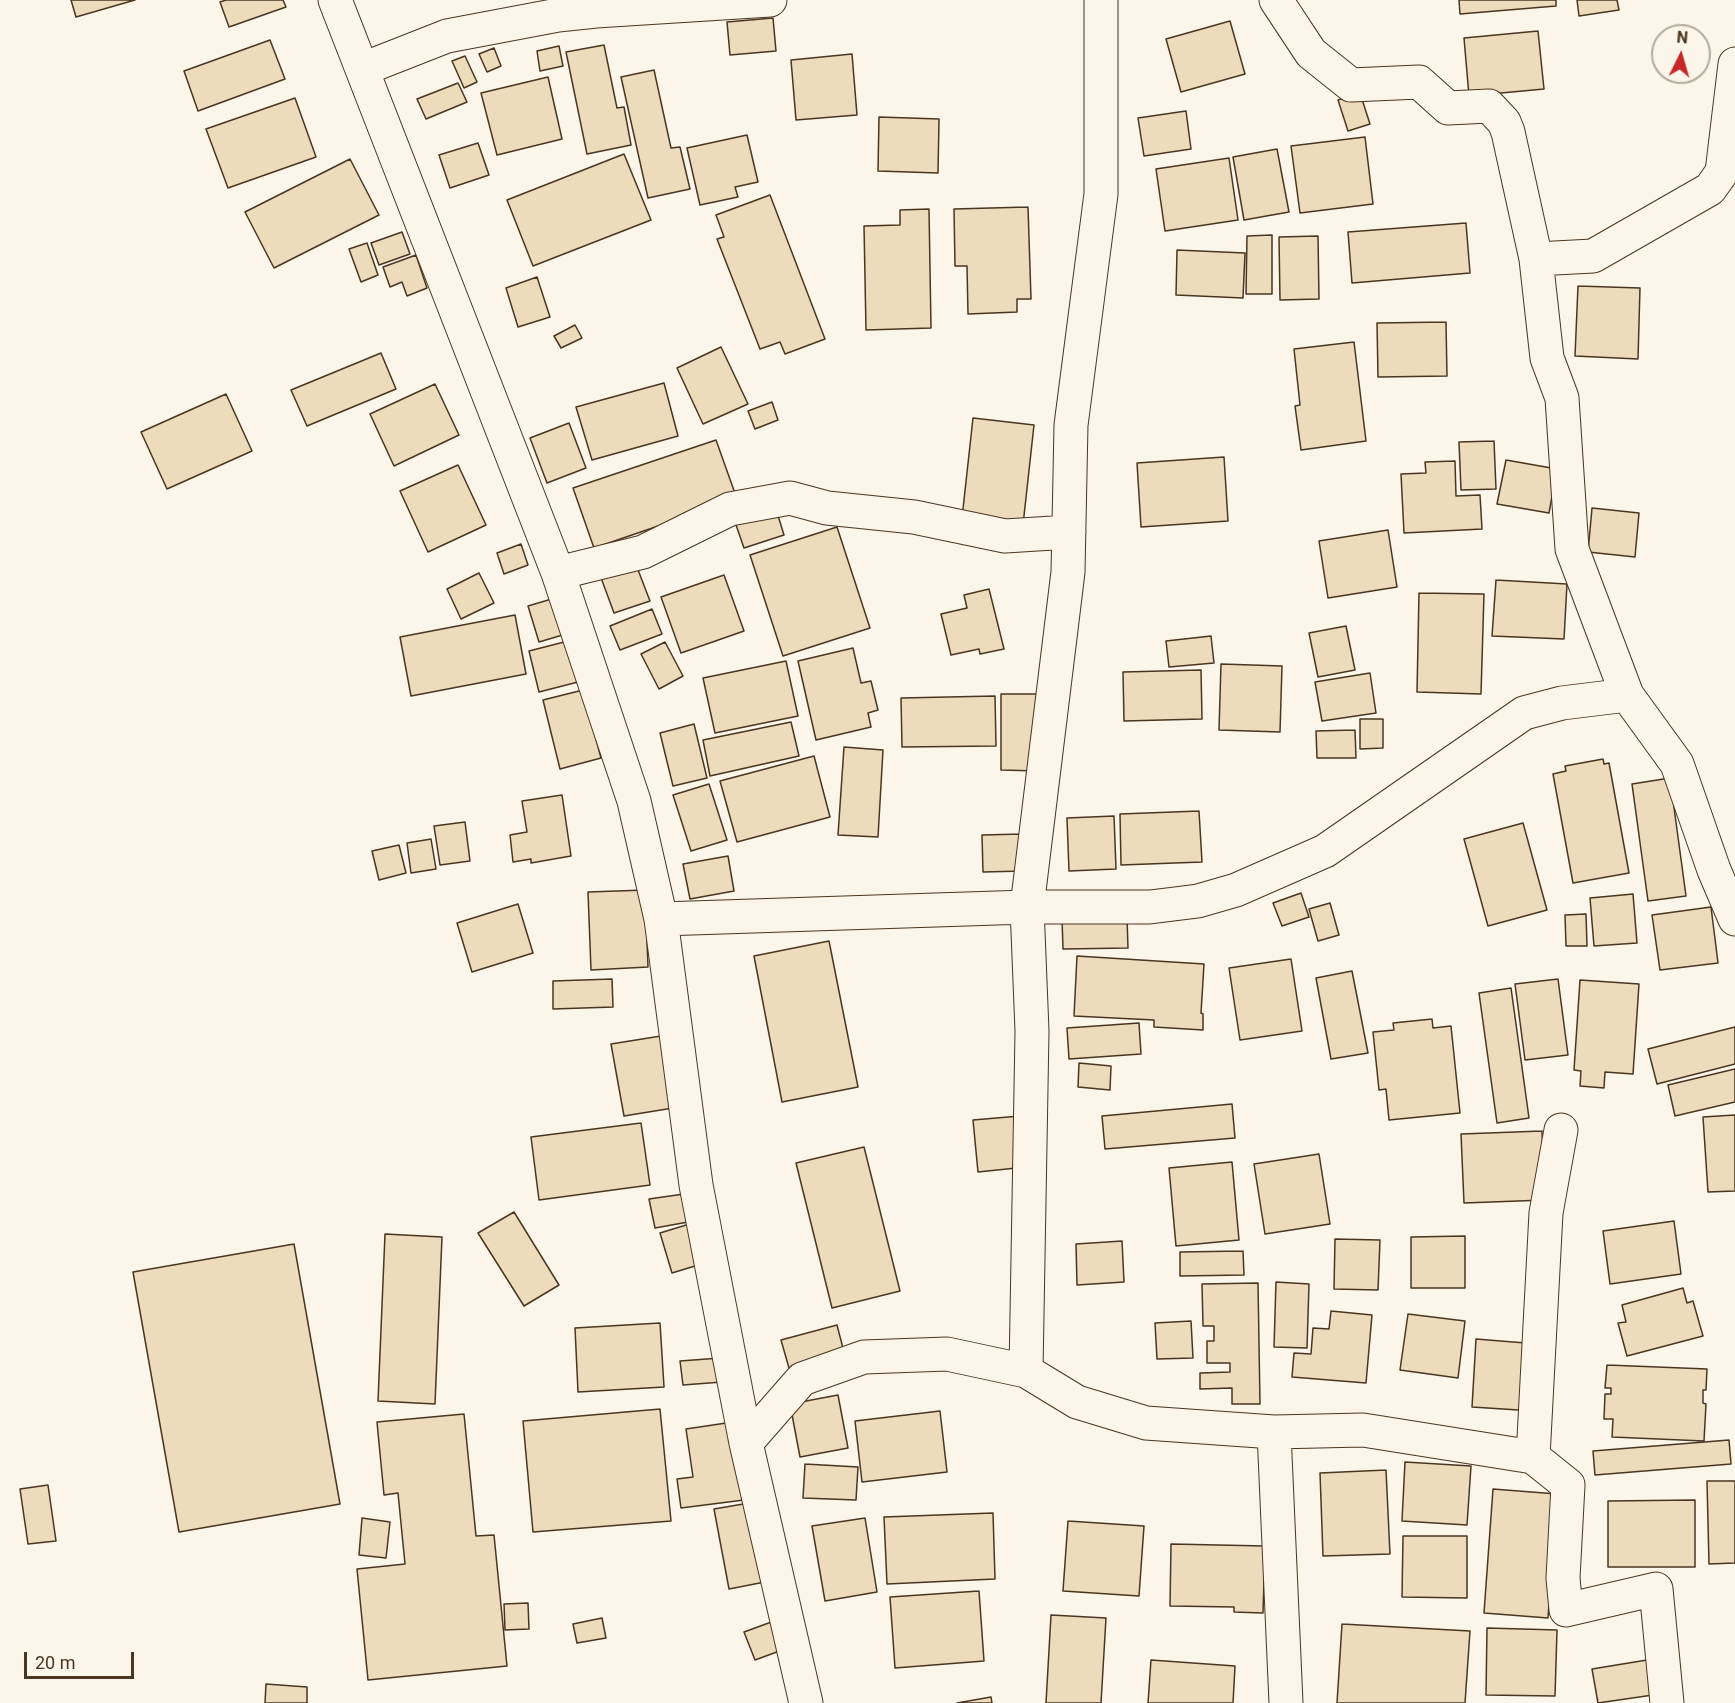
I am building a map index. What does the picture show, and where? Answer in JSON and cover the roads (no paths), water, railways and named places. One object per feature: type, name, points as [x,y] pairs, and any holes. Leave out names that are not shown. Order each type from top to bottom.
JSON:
[{"type":"street","points":[[335,0],[558,573],[634,801],[661,919],[696,1185],[746,1443],[806,1703]]},
{"type":"street","points":[[363,69],[447,36],[557,8],[596,11],[770,0]]},
{"type":"street","points":[[1026,1371],[1032,1031],[1027,907],[1068,572],[1071,425],[1101,194],[1101,0]]},
{"type":"street","points":[[1276,0],[1311,53],[1351,85],[1419,82],[1448,108],[1489,106],[1504,122],[1536,259],[1546,358],[1562,398],[1572,549],[1627,695],[1677,764],[1714,870],[1735,919]]},
{"type":"street","points":[[1536,259],[1593,256],[1710,189],[1722,172],[1735,64]]},
{"type":"street","points":[[558,573],[644,552],[730,509],[790,498],[827,508],[914,517],[1005,536],[1069,532]]},
{"type":"street","points":[[661,919],[1027,907],[1150,907],[1198,902],[1236,890],[1325,851],[1524,713],[1562,704],[1627,695]]},
{"type":"street","points":[[1533,1457],[1546,1213],[1561,1130]]},
{"type":"street","points":[[746,1443],[802,1379],[864,1357],[947,1354],[1026,1371],[1077,1402],[1146,1423],[1274,1432],[1363,1430],[1533,1457],[1568,1485],[1563,1578],[1566,1610],[1656,1589],[1667,1703]]},
{"type":"street","points":[[1274,1432],[1286,1703]]}]
